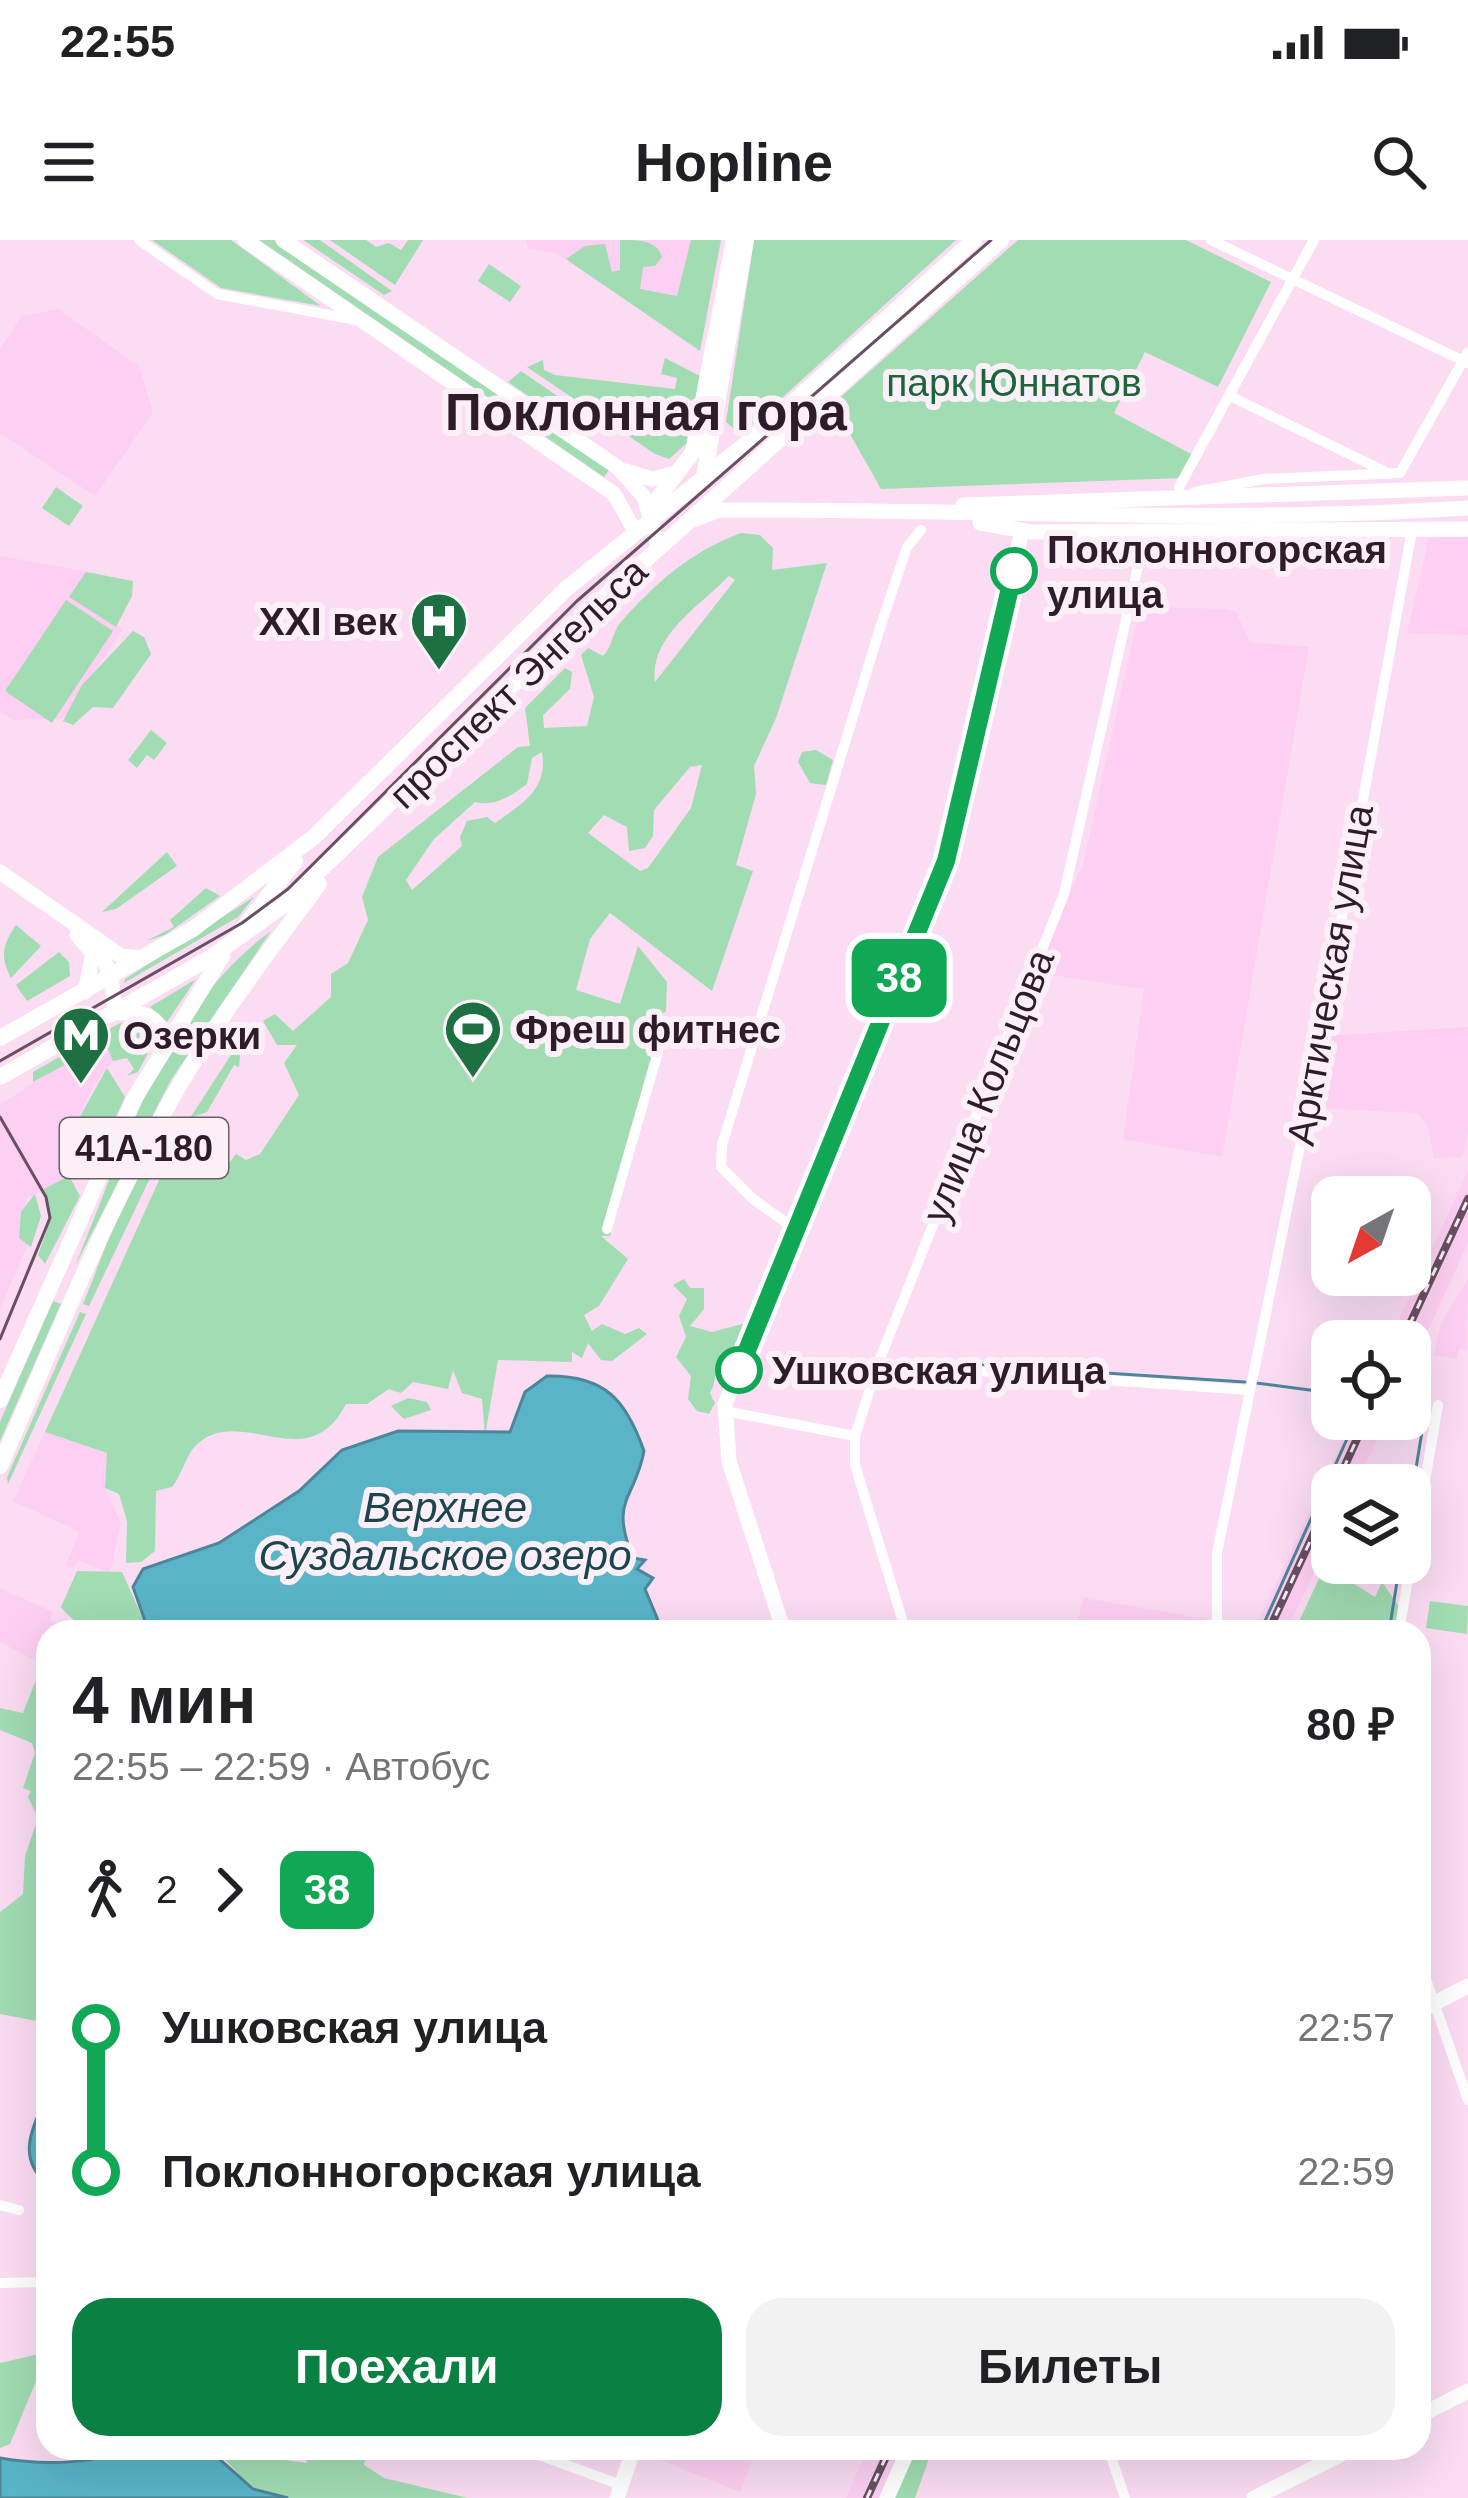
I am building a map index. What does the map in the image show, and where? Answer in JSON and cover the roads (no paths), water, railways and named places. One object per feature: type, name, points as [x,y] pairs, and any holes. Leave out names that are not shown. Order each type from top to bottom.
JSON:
[{"type":"main road","points":[[244,240],[614,494],[635,531]]},
{"type":"main road","points":[[283,240],[617,467],[644,497],[659,548]]},
{"type":"main road","points":[[652,516],[658,498],[685,466],[698,433],[734,240]]},
{"type":"main road","points":[[688,522],[704,475],[746,240]]},
{"type":"main road","name":"проспект Энгельса","points":[[0,1038],[229,904],[314,837],[566,590],[753,438],[974,240]]},
{"type":"main road","name":"проспект Энгельса","points":[[0,1077],[231,944],[338,859],[659,548],[1001,240]]},
{"type":"main road","points":[[712,426],[734,444],[753,438]]},
{"type":"main road","points":[[617,467],[652,479],[685,466]]},
{"type":"main road","points":[[735,478],[738,497],[749,506],[927,507],[1177,492],[1468,488]]},
{"type":"main road","points":[[688,522],[719,511],[1362,515],[1468,508]]},
{"type":"main road","points":[[924,512],[1022,531],[1468,529]]},
{"type":"main road","points":[[780,1620],[729,1462],[725,1411],[946,861],[1022,531]]},
{"type":"main road","name":"41А-180","points":[[0,1400],[164,1044],[231,944],[314,837]]},
{"type":"main road","name":"41А-180","points":[[0,1466],[130,1174],[194,1061],[338,859]]},
{"type":"main road","points":[[0,872],[121,956],[142,958]]},
{"type":"main road","points":[[0,883],[87,944],[94,967],[85,992]]},
{"type":"main road","points":[[94,938],[111,977],[115,1012],[151,1017],[162,1029],[164,1044]]},
{"type":"main road","points":[[59,1265],[67,1280],[83,1277]]},
{"type":"main road","points":[[1431,2004],[1468,1986]]},
{"type":"main road","points":[[1431,2410],[1468,2391]]},
{"type":"main road","points":[[619,2492],[630,2460]]},
{"type":"main road","points":[[887,2498],[904,2460]]},
{"type":"main road","points":[[1254,2498],[1330,2460]]},
{"type":"street","points":[[139,240],[217,294],[362,321]]},
{"type":"street","points":[[1177,492],[1263,479],[1393,476],[1408,466],[1466,359],[1211,240]]},
{"type":"street","points":[[1177,492],[1314,240]]},
{"type":"street","points":[[1230,396],[1393,476]]},
{"type":"street","points":[[795,1228],[753,1199],[721,1168],[722,1145],[881,625],[908,547],[921,530]]},
{"type":"street","name":"Арктическая улица","points":[[1216,1620],[1217,1553],[1301,1141],[1412,530]]},
{"type":"street","name":"улица Кольцова","points":[[902,1620],[861,1489],[855,1436],[878,1364],[1064,894],[1146,531]]},
{"type":"street","points":[[607,1229],[648,1088],[658,1033]]},
{"type":"street","points":[[878,1364],[1249,1390]]},
{"type":"street","points":[[1401,1620],[1438,1405]]},
{"type":"street","points":[[725,1411],[855,1436]]},
{"type":"street","points":[[1431,2018],[1468,2100]]},
{"type":"street","points":[[0,2205],[19,2210]]},
{"type":"street","points":[[0,2283],[36,2282]]},
{"type":"street","points":[[547,2460],[619,2492]]},
{"type":"street","points":[[1112,2460],[1125,2498]]},
{"type":"water","name":"Верхнее Суздальское озеро","points":[[547,1376],[584,1380],[611,1394],[629,1418],[644,1451],[623,1523],[633,1558],[645,1560],[637,1569],[653,1578],[645,1589],[658,1620],[145,1620],[133,1587],[143,1569],[219,1543],[299,1491],[342,1450],[398,1431],[510,1432],[525,1392]]},
{"type":"water","points":[[36,2121],[36,2170],[29,2152]]},
{"type":"water","points":[[0,2458],[220,2460],[253,2489],[288,2498],[0,2498]]},
{"type":"waterway","points":[[901,1360],[1245,1382]]},
{"type":"waterway","points":[[1256,1383],[1311,1390]]},
{"type":"waterway","points":[[1265,1620],[1347,1440]]},
{"type":"waterway","points":[[1417,1464],[1421,1440]]},
{"type":"waterway","points":[[1391,1620],[1397,1584]]},
{"type":"tram line","points":[[0,1061],[242,923],[288,889],[577,601],[991,240]]},
{"type":"tram line","points":[[0,1117],[46,1197],[50,1218],[0,1339]]},
{"type":"railway","points":[[1412,1320],[1468,1199]]},
{"type":"railway","points":[[1346,1464],[1356,1440]]},
{"type":"railway","points":[[1274,1620],[1311,1539]]},
{"type":"railway","points":[[867,2498],[884,2460]]},
{"type":"place","name":"Поклонногорская улица","points":[[1014,571]]},
{"type":"place","name":"XXI век","points":[[439,672]]},
{"type":"place","name":"Фреш фитнес","points":[[473,1080]]},
{"type":"place","name":"Озерки","points":[[81,1086]]},
{"type":"place","name":"Ушковская улица","points":[[739,1370]]},
{"type":"district","name":"Поклонная гора","points":[[646,412]]},
{"type":"park label","name":"парк Юннатов","points":[[1014,382]]}]
